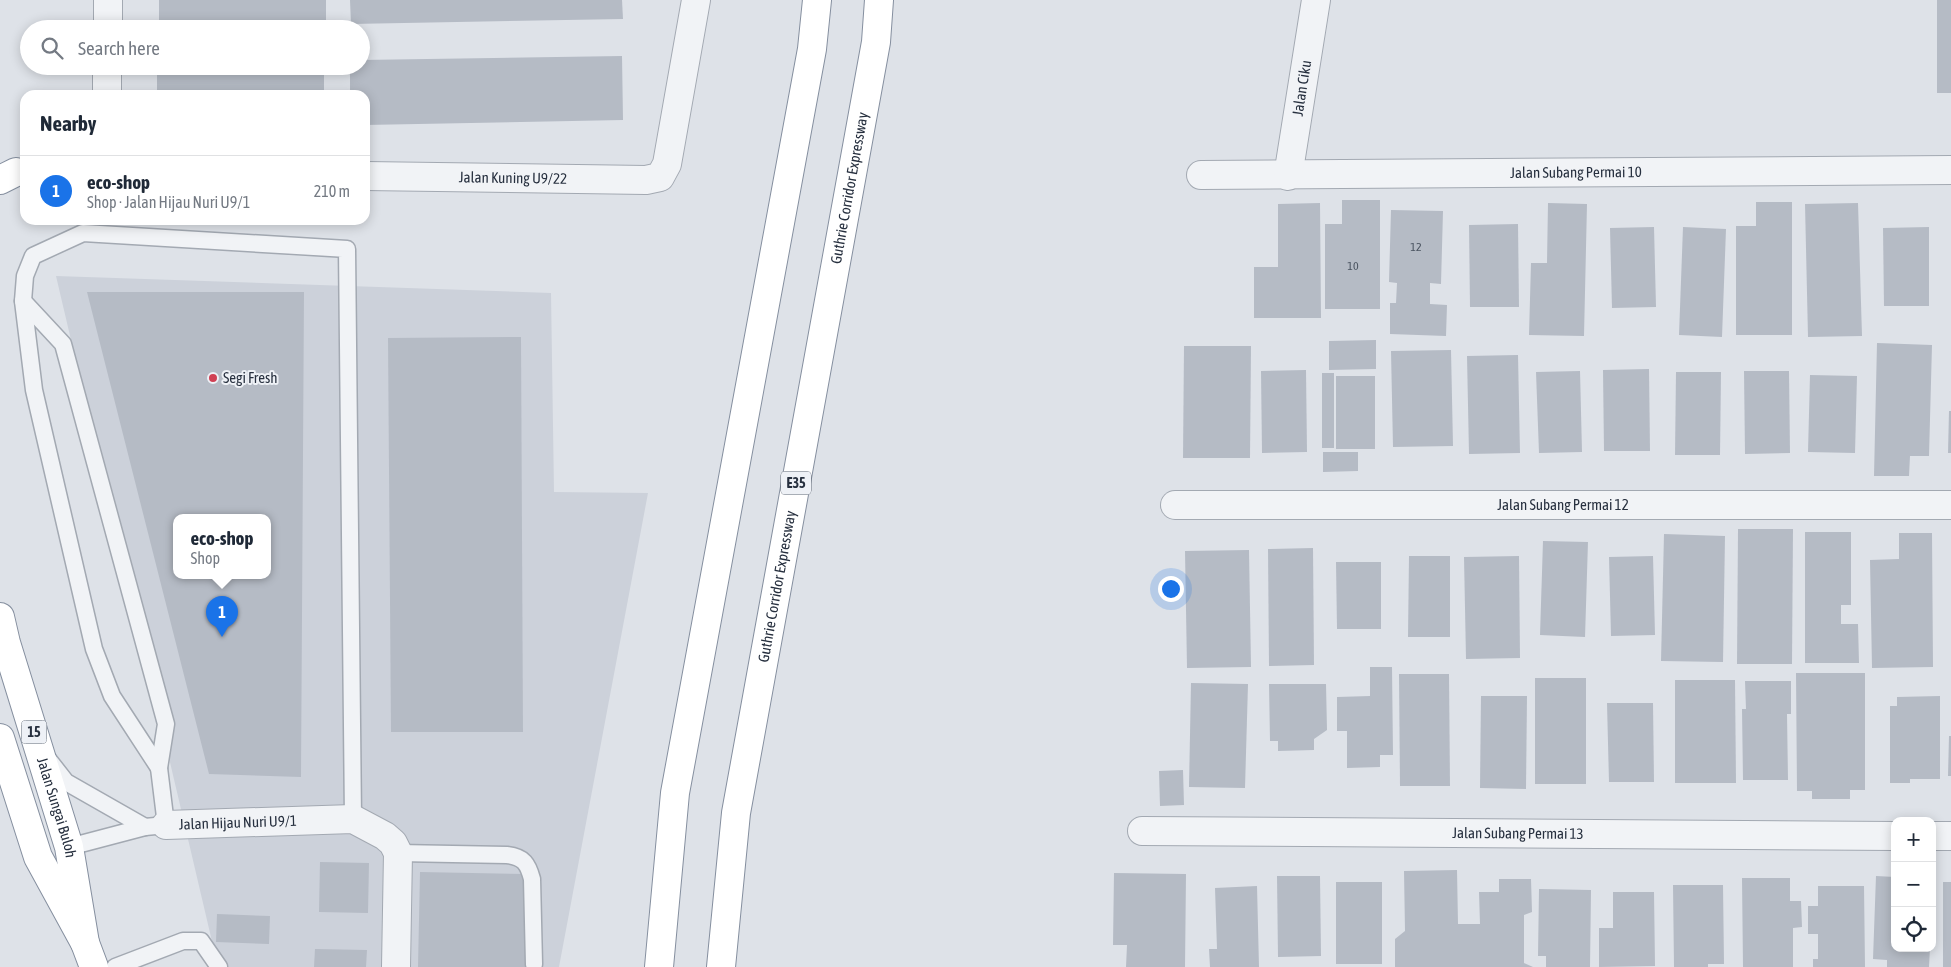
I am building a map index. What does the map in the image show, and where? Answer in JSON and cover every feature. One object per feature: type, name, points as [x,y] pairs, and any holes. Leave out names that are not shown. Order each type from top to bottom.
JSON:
[{"type":"highway","points":[[659,967],[675,793],[812,50],[816,0]]},
{"type":"highway","name":"Guthrie Corridor Expressway","points":[[721,967],[736,813],[876,42],[880,0]]},
{"type":"highway","name":"Jalan Sungai Buloh","points":[[0,617],[6,643],[69,847],[89,955]]},
{"type":"highway","name":"Jalan Sungai Buloh","points":[[0,738],[38,857],[89,955]]},
{"type":"street","points":[[108,0],[108,20]]},
{"type":"street","name":"Jalan Kuning U9/22","points":[[370,176],[646,180],[660,177],[667,164],[696,0]]},
{"type":"street","name":"Jalan Ciku","points":[[1288,176],[1316,0]]},
{"type":"street","points":[[107,90],[108,75]]},
{"type":"street","name":"Jalan Subang Permai 10","points":[[1201,175],[1288,176],[1951,170]]},
{"type":"street","name":"Jalan Subang Permai 12","points":[[1175,505],[1951,505]]},
{"type":"street","name":"Jalan Hijau Nuri U9/1","points":[[156,826],[353,819],[385,836],[393,843],[398,853]]},
{"type":"street","name":"Jalan Subang Permai 13","points":[[1142,831],[1891,836]]},
{"type":"street","points":[[1936,836],[1951,836]]},
{"type":"street","points":[[396,967],[398,853]]},
{"type":"lane","points":[[158,768],[112,696],[94,649],[34,390],[23,301],[25,276],[33,256],[83,227],[347,249],[353,819]]},
{"type":"lane","points":[[23,301],[63,344],[166,724],[158,768],[156,826],[66,782],[39,748]]},
{"type":"lane","name":"Jalan Hijau Nuri U9/1","points":[[69,847],[156,826]]},
{"type":"lane","points":[[398,853],[507,855],[522,859],[529,866],[532,879],[534,964]]},
{"type":"lane","points":[[115,967],[184,941],[201,941],[219,967]]},
{"type":"shaded area","points":[[56,276],[551,293],[554,492],[648,493],[559,967],[218,967]]},
{"type":"building","points":[[159,0],[326,0],[326,20],[159,20]]},
{"type":"building","points":[[350,0],[622,0],[623,19],[370,24],[370,20],[351,20]]},
{"type":"building","points":[[1937,0],[1951,0],[1951,93],[1937,93]]},
{"type":"building","points":[[622,56],[623,120],[370,125],[370,90],[350,90],[350,75],[370,75],[370,60]]},
{"type":"building","points":[[157,75],[324,75],[324,90],[157,90]]},
{"type":"building","points":[[1342,200],[1380,200],[1380,309],[1325,309],[1325,224],[1342,224]]},
{"type":"building","points":[[1756,202],[1792,202],[1792,335],[1736,335],[1736,226],[1756,226]]},
{"type":"building","points":[[1320,203],[1321,318],[1254,318],[1254,267],[1278,267],[1278,204]]},
{"type":"building","points":[[1548,203],[1587,204],[1584,336],[1529,335],[1531,263],[1547,263]]},
{"type":"building","points":[[1858,203],[1862,336],[1808,337],[1805,204]]},
{"type":"building","points":[[1391,210],[1443,211],[1441,284],[1430,283],[1430,304],[1447,305],[1446,336],[1390,334],[1390,303],[1396,303],[1397,283],[1389,282]]},
{"type":"building","points":[[1518,224],[1519,307],[1470,307],[1469,225]]},
{"type":"building","points":[[1654,227],[1656,307],[1612,308],[1610,228]]},
{"type":"building","points":[[1683,227],[1726,229],[1722,337],[1679,335]]},
{"type":"building","points":[[1929,227],[1929,306],[1884,306],[1883,228]]},
{"type":"building","points":[[87,292],[304,292],[301,777],[209,774]]},
{"type":"building","points":[[521,337],[523,732],[391,732],[388,338]]},
{"type":"building","points":[[1376,340],[1376,369],[1329,370],[1329,341]]},
{"type":"building","points":[[1877,343],[1932,345],[1929,456],[1910,456],[1909,476],[1874,476]]},
{"type":"building","points":[[1184,346],[1251,346],[1250,458],[1183,458]]},
{"type":"building","points":[[1451,350],[1453,446],[1393,447],[1391,351]]},
{"type":"building","points":[[1518,355],[1520,453],[1469,454],[1467,356]]},
{"type":"building","points":[[1649,369],[1650,451],[1604,451],[1603,370]]},
{"type":"building","points":[[1306,370],[1307,452],[1262,453],[1261,371]]},
{"type":"building","points":[[1580,371],[1582,452],[1539,453],[1536,372]]},
{"type":"building","points":[[1744,371],[1789,371],[1790,453],[1745,454]]},
{"type":"building","points":[[1676,372],[1721,372],[1720,455],[1675,455]]},
{"type":"building","points":[[1322,373],[1334,373],[1334,448],[1322,448]]},
{"type":"building","points":[[1810,375],[1857,376],[1855,453],[1808,452]]},
{"type":"building","points":[[1336,376],[1375,376],[1375,449],[1336,449]]},
{"type":"building","points":[[1949,411],[1951,411],[1951,453],[1948,453]]},
{"type":"building","points":[[1323,452],[1358,452],[1358,471],[1323,472]]},
{"type":"building","points":[[1738,529],[1793,529],[1792,664],[1737,664]]},
{"type":"building","points":[[1805,532],[1851,532],[1851,605],[1841,605],[1841,624],[1858,624],[1859,663],[1805,663]]},
{"type":"building","points":[[1899,533],[1932,533],[1933,667],[1872,668],[1870,560],[1899,559]]},
{"type":"building","points":[[1664,534],[1725,536],[1723,662],[1661,661]]},
{"type":"building","points":[[1543,541],[1588,542],[1585,637],[1540,635]]},
{"type":"building","points":[[1313,548],[1314,665],[1269,666],[1268,549]]},
{"type":"building","points":[[1249,550],[1251,667],[1187,668],[1185,551]]},
{"type":"building","points":[[1409,556],[1450,556],[1450,637],[1408,637]]},
{"type":"building","points":[[1519,556],[1520,658],[1466,659],[1464,557]]},
{"type":"building","points":[[1653,556],[1655,635],[1611,636],[1609,557]]},
{"type":"building","points":[[1336,562],[1381,562],[1381,629],[1337,629]]},
{"type":"building","points":[[1370,667],[1392,667],[1393,755],[1380,755],[1380,767],[1347,768],[1347,731],[1337,731],[1337,697],[1370,696]]},
{"type":"building","points":[[1796,673],[1865,673],[1865,790],[1850,790],[1850,799],[1812,799],[1812,791],[1797,791]]},
{"type":"building","points":[[1399,674],[1449,674],[1450,786],[1400,786]]},
{"type":"building","points":[[1535,678],[1586,678],[1586,784],[1535,784]]},
{"type":"building","points":[[1675,680],[1735,680],[1736,783],[1675,783]]},
{"type":"building","points":[[1745,681],[1791,681],[1791,714],[1787,714],[1788,780],[1743,780],[1742,709],[1746,709]]},
{"type":"building","points":[[1191,683],[1248,684],[1245,788],[1189,787]]},
{"type":"building","points":[[1269,684],[1326,684],[1327,730],[1314,739],[1314,750],[1278,751],[1278,741],[1270,741]]},
{"type":"building","points":[[1481,696],[1527,696],[1526,789],[1480,788]]},
{"type":"building","points":[[1940,696],[1940,779],[1910,779],[1910,783],[1890,783],[1890,706],[1897,706],[1897,697]]},
{"type":"building","points":[[1607,703],[1653,703],[1654,782],[1609,782]]},
{"type":"building","points":[[1949,736],[1951,736],[1951,776],[1948,776]]},
{"type":"building","points":[[1183,770],[1184,805],[1160,806],[1159,771]]},
{"type":"building","points":[[320,862],[369,863],[368,913],[319,912]]},
{"type":"building","points":[[1457,870],[1458,924],[1480,924],[1479,892],[1499,892],[1499,879],[1531,879],[1532,912],[1524,915],[1524,963],[1533,967],[1395,967],[1395,939],[1405,931],[1404,871]]},
{"type":"building","points":[[420,872],[526,874],[525,967],[418,967]]},
{"type":"building","points":[[1114,873],[1186,874],[1185,967],[1126,967],[1127,945],[1113,945]]},
{"type":"building","points":[[1277,876],[1320,876],[1321,956],[1278,957]]},
{"type":"building","points":[[1876,876],[1891,877],[1891,952],[1930,952],[1929,967],[1887,967],[1887,960],[1873,959]]},
{"type":"building","points":[[1742,878],[1790,878],[1790,901],[1801,901],[1802,927],[1793,928],[1793,967],[1743,967]]},
{"type":"building","points":[[1336,882],[1382,882],[1382,964],[1336,964]]},
{"type":"building","points":[[1943,882],[1951,882],[1951,967],[1943,967]]},
{"type":"building","points":[[1673,885],[1723,885],[1724,964],[1708,964],[1708,967],[1674,967]]},
{"type":"building","points":[[1257,886],[1259,967],[1210,967],[1209,949],[1217,949],[1215,888]]},
{"type":"building","points":[[1818,886],[1864,886],[1865,967],[1813,967],[1813,959],[1818,959],[1818,934],[1808,934],[1808,906],[1818,906]]},
{"type":"building","points":[[1539,889],[1591,890],[1590,967],[1546,967],[1546,956],[1538,956]]},
{"type":"building","points":[[1613,892],[1654,892],[1655,966],[1599,967],[1599,928],[1613,928]]},
{"type":"building","points":[[217,914],[270,916],[269,944],[216,942]]},
{"type":"building","points":[[315,949],[367,950],[366,967],[314,967]]},
{"type":"place","name":"Segi Fresh","points":[[213,378]]},
{"type":"place","name":"eco-shop","points":[[222,637]]}]
